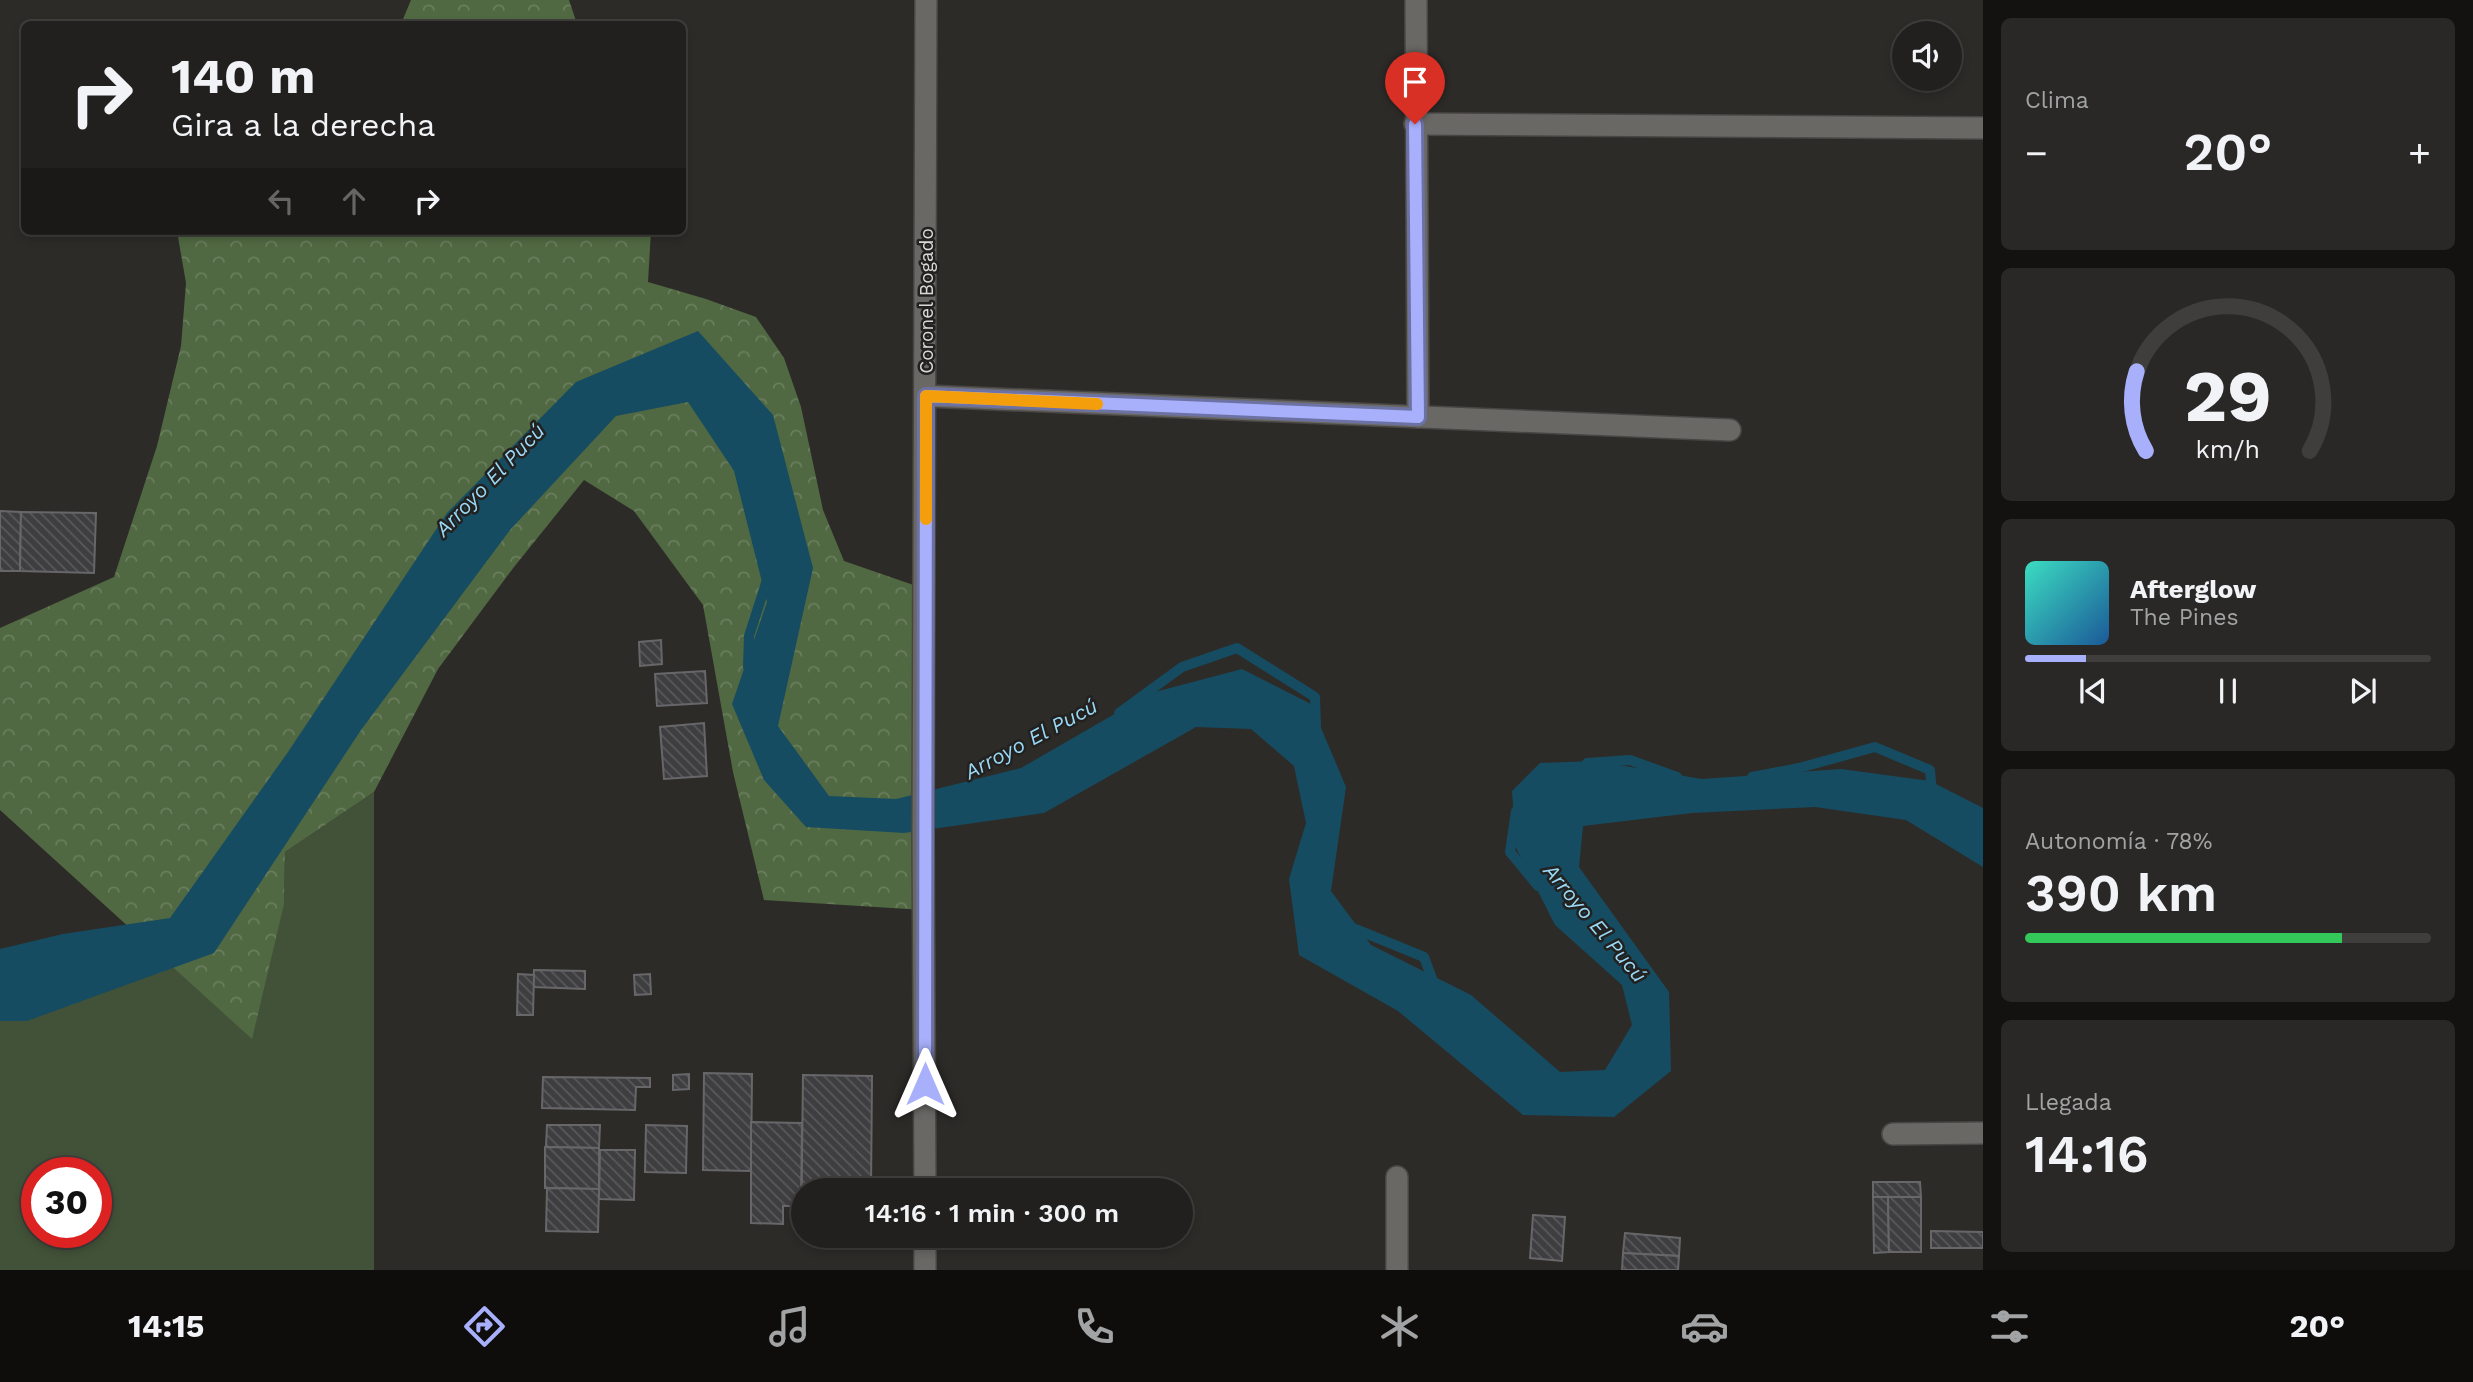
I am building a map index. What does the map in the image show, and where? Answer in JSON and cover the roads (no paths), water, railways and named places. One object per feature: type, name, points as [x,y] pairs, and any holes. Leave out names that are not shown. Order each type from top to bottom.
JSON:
[{"type":"street","name":"Coronel Bogado","points":[[925,1178],[923,831],[926,0]]},
{"type":"street","points":[[1416,0],[1418,417]]},
{"type":"street","points":[[1415,124],[1983,128]]},
{"type":"street","points":[[926,396],[1730,430]]},
{"type":"street","points":[[1893,1134],[1983,1133]]},
{"type":"street","points":[[1397,1177],[1397,1270]]},
{"type":"street","points":[[925,1248],[925,1270]]},
{"type":"water","points":[[698,331],[773,415],[813,568],[778,726],[829,796],[896,799],[1021,768],[1151,693],[1242,669],[1311,704],[1346,787],[1331,891],[1371,945],[1471,995],[1560,1072],[1605,1070],[1632,1025],[1622,985],[1555,925],[1516,848],[1512,791],[1540,763],[1595,761],[1702,779],[1841,769],[1930,781],[1983,808],[1983,867],[1906,820],[1815,807],[1692,813],[1583,826],[1579,867],[1669,992],[1671,1071],[1614,1117],[1523,1115],[1398,1011],[1299,955],[1289,879],[1306,823],[1294,766],[1251,729],[1196,727],[1044,813],[904,833],[806,827],[764,780],[732,704],[767,602],[734,471],[688,402],[616,416],[510,530],[361,730],[214,953],[27,1021],[0,1021],[0,949],[63,934],[170,918],[288,752],[447,513],[576,382]]},
{"type":"waterway","name":"Arroyo El Pucú","points":[[748,667],[749,636],[767,580]]},
{"type":"waterway","name":"Arroyo El Pucú","points":[[1119,713],[1182,667],[1237,648],[1315,697],[1316,726]]},
{"type":"waterway","name":"Arroyo El Pucú","points":[[1752,777],[1799,768],[1875,747],[1930,770],[1932,794]]},
{"type":"waterway","name":"Arroyo El Pucú","points":[[1587,763],[1630,760],[1677,777]]},
{"type":"waterway","name":"Arroyo El Pucú","points":[[1516,811],[1510,852],[1538,886]]},
{"type":"waterway","name":"Arroyo El Pucú","points":[[1348,926],[1424,957],[1434,984]]}]
